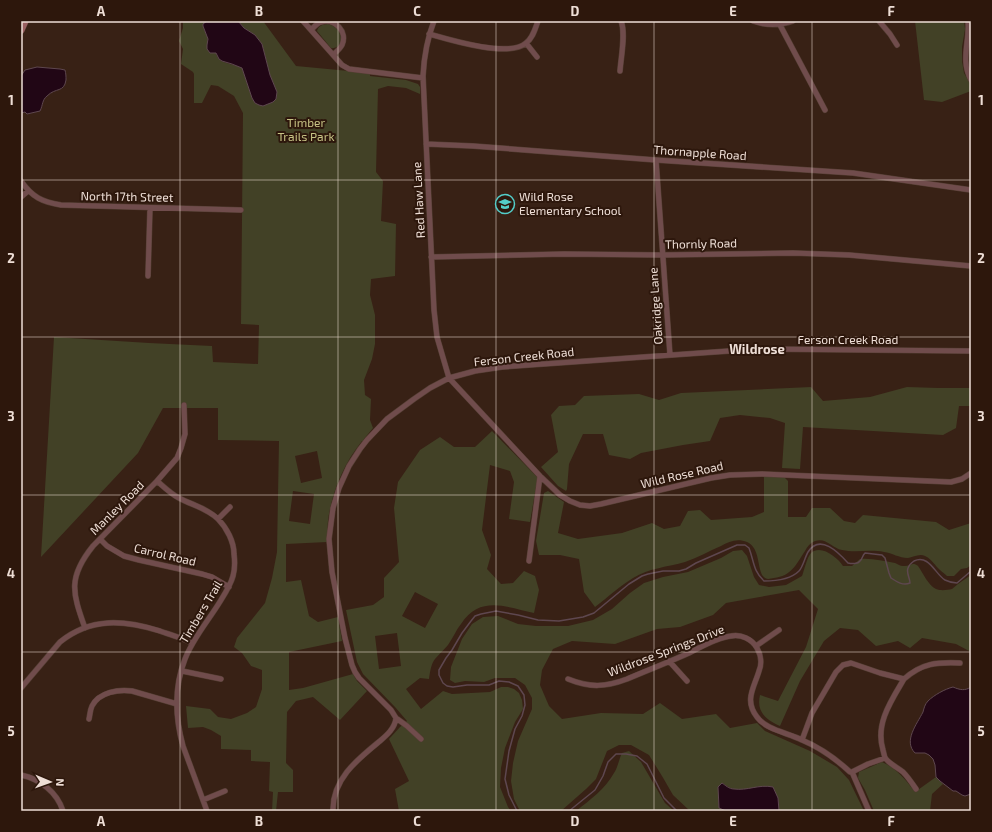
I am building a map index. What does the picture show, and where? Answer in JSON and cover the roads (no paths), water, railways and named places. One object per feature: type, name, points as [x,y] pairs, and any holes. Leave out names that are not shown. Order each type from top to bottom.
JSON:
[{"type":"street","points":[[21,30],[25,21]]},
{"type":"street","points":[[303,21],[342,65],[349,69],[423,78]]},
{"type":"street","points":[[311,30],[319,23],[326,21],[333,22],[339,27],[343,34],[343,41],[340,48],[333,55]]},
{"type":"street","name":"Red Haw Lane","points":[[434,21],[429,34],[424,59],[423,78],[434,310],[437,337],[449,378]]},
{"type":"street","points":[[429,34],[480,47],[508,49],[516,48],[526,43],[533,35],[538,21]]},
{"type":"street","points":[[620,70],[623,34],[623,25],[621,21]]},
{"type":"street","points":[[753,21],[780,25],[794,21]]},
{"type":"street","points":[[879,21],[897,45]]},
{"type":"street","points":[[968,21],[965,61],[971,80]]},
{"type":"street","points":[[780,25],[825,110]]},
{"type":"street","points":[[526,43],[537,57]]},
{"type":"street","name":"Thornapple Road","points":[[426,144],[853,173],[971,190]]},
{"type":"street","name":"Oakridge Lane","points":[[656,160],[670,355]]},
{"type":"street","name":"North 17th Street","points":[[21,181],[28,191],[35,197],[50,203],[61,205],[241,210]]},
{"type":"street","points":[[21,197],[28,191]]},
{"type":"street","points":[[148,276],[150,208]]},
{"type":"street","name":"Thornly Road","points":[[431,257],[564,254],[662,255],[793,253],[849,255],[971,266]]},
{"type":"street","name":"Ferson Creek Road","points":[[421,739],[396,718],[391,710],[359,678],[355,672],[345,638],[332,572],[329,539],[335,499],[344,476],[355,456],[367,440],[387,419],[414,399],[430,388],[449,378],[502,367],[763,349],[971,351]]},
{"type":"street","name":"Wild Rose Road","points":[[449,378],[540,476],[560,495],[580,505],[590,506],[601,504],[711,478],[730,475],[762,474],[951,482],[962,479],[971,473]]},
{"type":"street","name":"Manley Road","points":[[85,628],[77,604],[75,586],[79,566],[100,539],[157,482],[177,458],[185,434],[184,405]]},
{"type":"street","points":[[528,561],[540,476]]},
{"type":"street","name":"Timbers Trail","points":[[157,482],[177,497],[205,509],[218,519],[224,526],[232,541],[234,552],[234,570],[229,587],[192,643],[184,662],[178,685],[178,724],[182,740],[207,811]]},
{"type":"street","points":[[218,519],[230,507]]},
{"type":"street","name":"Carrol Road","points":[[100,539],[107,546],[124,556],[202,574],[212,577],[229,587]]},
{"type":"street","points":[[21,688],[60,642],[85,628],[107,623],[147,627],[192,643]]},
{"type":"street","points":[[779,630],[756,646],[761,661],[760,671],[750,698],[752,709],[764,725],[802,740],[836,758],[852,772],[869,811]]},
{"type":"street","name":"Wildrose Springs Drive","points":[[568,679],[585,684],[614,684],[715,641],[732,636],[745,637],[752,641],[756,646]]},
{"type":"street","points":[[669,661],[687,681]]},
{"type":"street","points":[[916,789],[903,772],[885,758],[881,745],[884,715],[904,679],[911,673],[931,664],[960,662]]},
{"type":"street","points":[[802,740],[812,713],[836,672],[843,664],[851,663],[904,679]]},
{"type":"street","points":[[182,671],[221,679]]},
{"type":"street","points":[[89,719],[92,706],[98,698],[115,691],[132,691],[177,704]]},
{"type":"street","points":[[333,811],[335,794],[344,776],[358,759],[392,729],[396,718]]},
{"type":"street","points":[[852,772],[885,758]]},
{"type":"street","points":[[21,775],[39,781],[48,788],[56,797],[62,811]]},
{"type":"street","points":[[203,800],[225,791]]},
{"type":"waterway","points":[[517,811],[509,795],[505,779],[509,751],[515,729],[522,716],[525,705],[524,695],[518,686],[509,682],[499,681],[489,685],[467,685],[453,687],[447,686],[443,683],[439,675],[439,670],[446,658],[475,616],[496,611],[538,620],[559,621],[583,617],[594,613],[629,584],[642,576],[663,571],[679,571],[686,569],[737,545],[745,545],[749,548],[756,570],[764,581],[783,579],[795,574],[802,567],[808,552],[818,544],[824,544],[835,550],[848,563],[855,564],[859,562],[865,553],[882,555],[885,558],[891,578],[902,584],[910,583],[907,572],[908,567],[914,561],[919,560],[928,562],[941,577],[952,583],[957,583],[971,571]]},
{"type":"waterway","points":[[569,811],[595,790],[603,776],[608,762],[616,754],[637,756],[647,764],[664,798],[677,811]]},
{"type":"place","name":"Wild Rose Elementary School","points":[[505,204]]},
{"type":"district","name":"Wildrose","points":[[757,349]]},
{"type":"park label","name":"Timber Trails Park","points":[[306,130]]}]
